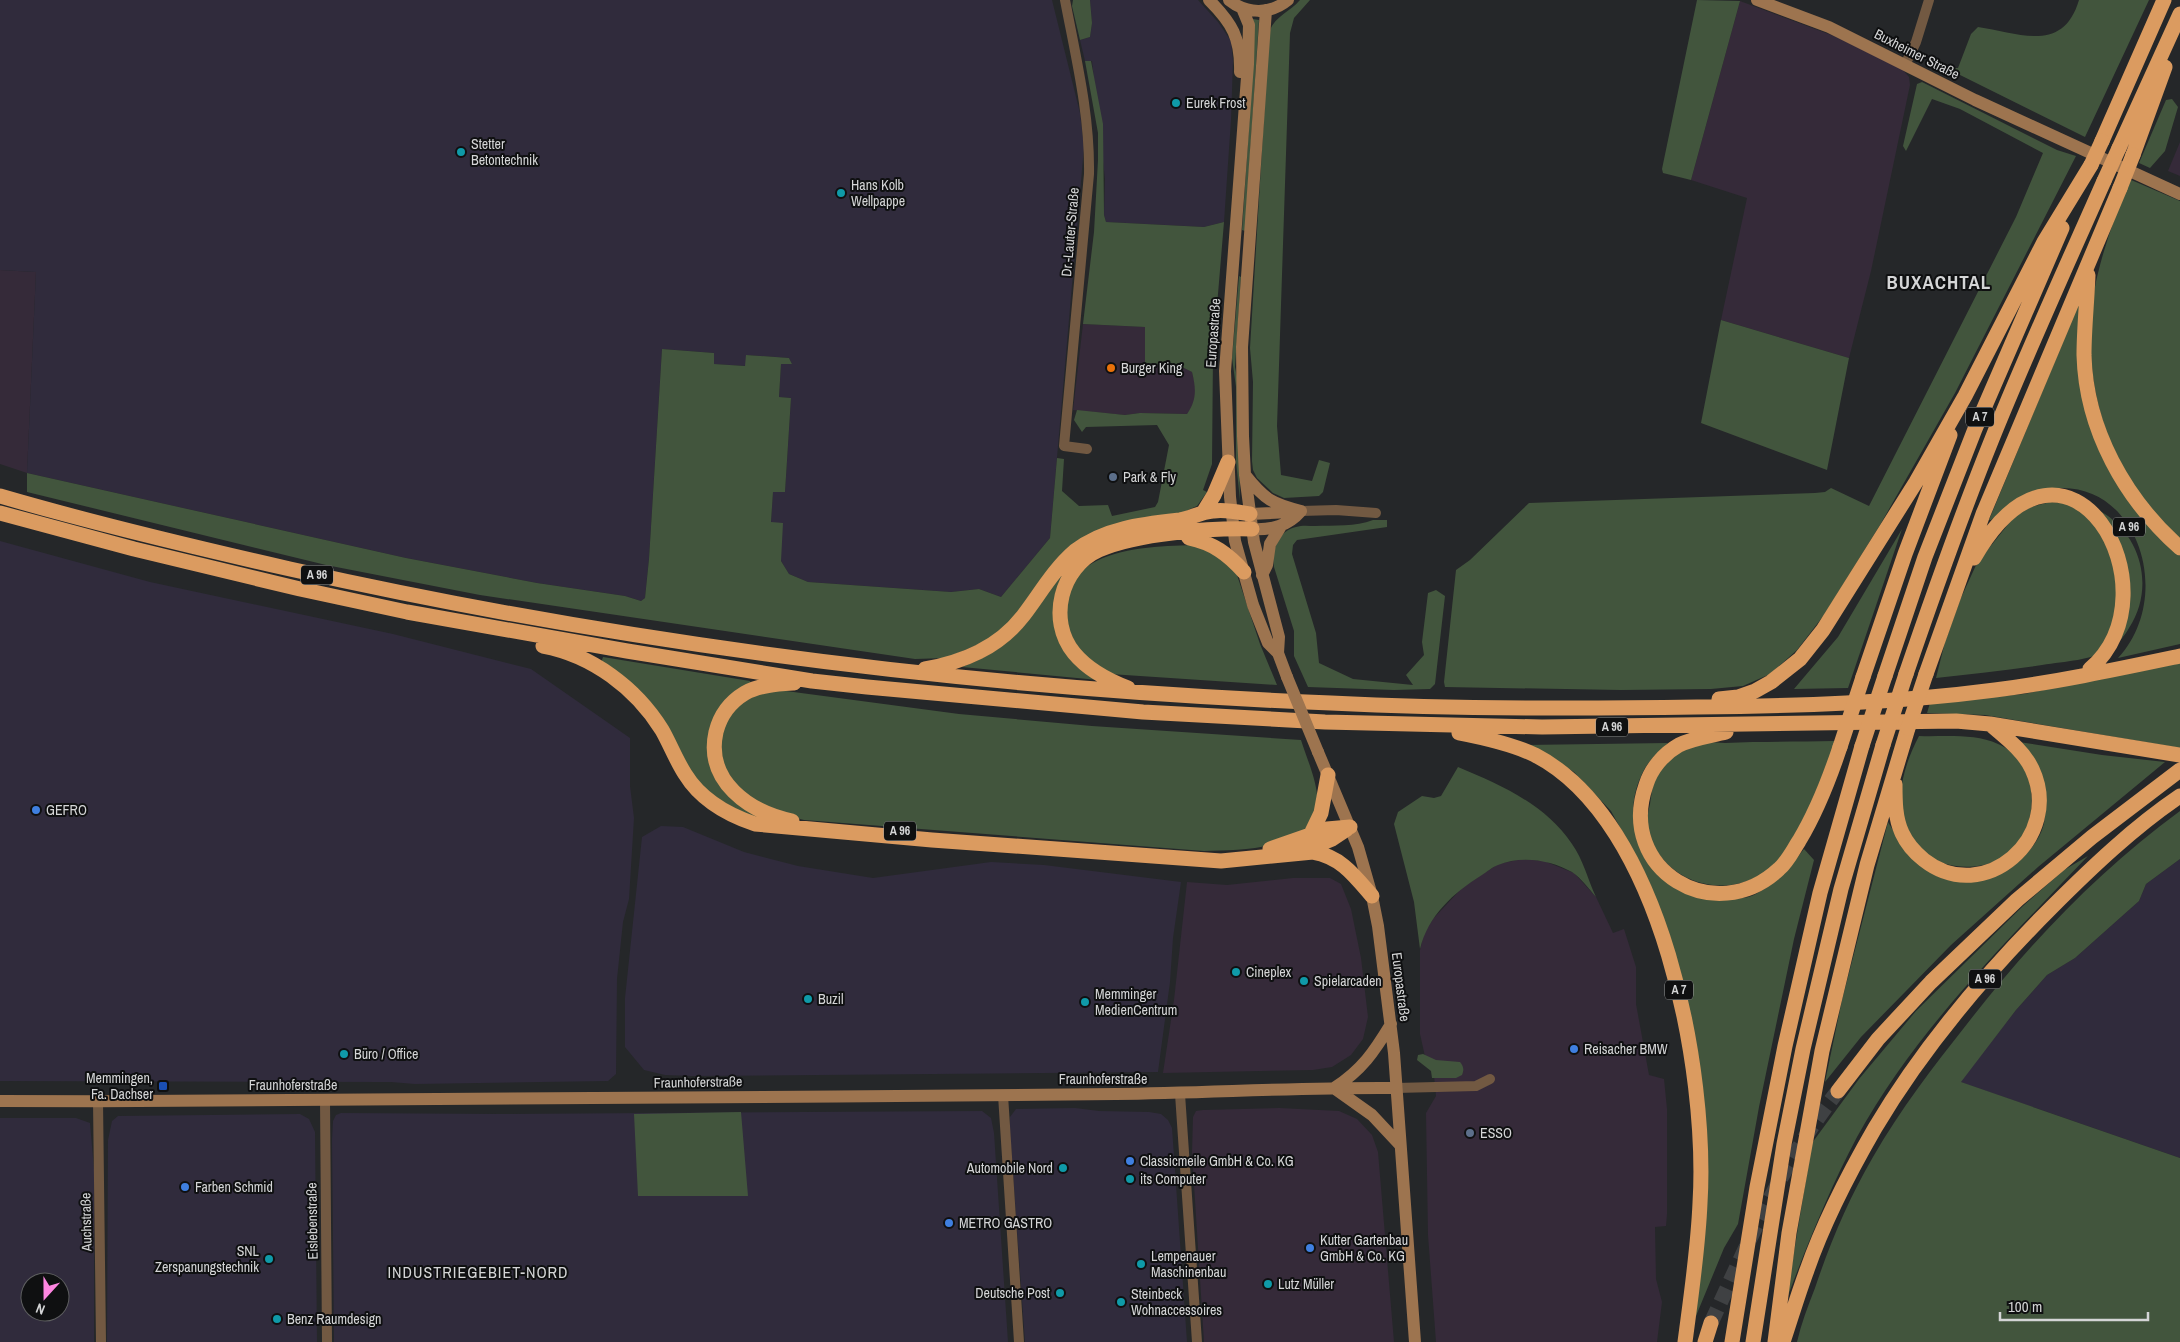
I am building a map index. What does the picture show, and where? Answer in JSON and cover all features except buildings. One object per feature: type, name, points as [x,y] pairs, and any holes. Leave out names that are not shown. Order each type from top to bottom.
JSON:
[{"type":"highway","name":"A 7","points":[[1732,1342],[1757,1187],[1784,1046],[1820,893],[1862,746],[1925,557],[1975,429],[2047,261],[2164,0]]},
{"type":"highway","name":"A 7","points":[[1753,1342],[1784,1144],[1803,1049],[1841,889],[1883,745],[1906,674],[1992,439],[2065,268],[2180,14]]},
{"type":"highway","points":[[1775,1342],[1789,1233],[1822,1051],[1867,865],[1894,771],[1926,674],[1983,514],[2120,188],[2158,86],[2180,18]]},
{"type":"highway","points":[[1658,708],[1738,697],[1755,691],[1771,682],[1800,658],[1823,630],[1876,548],[1965,396],[2044,242],[2091,165]]},
{"type":"highway","points":[[2089,265],[2084,356],[2086,377],[2096,420],[2105,446],[2128,490],[2151,520],[2180,548]]},
{"type":"highway","name":"A 96","points":[[1758,725],[1693,739],[1678,746],[1663,757],[1648,778],[1640,811],[1643,836],[1654,859],[1661,868],[1686,886],[1706,893],[1740,891],[1763,882],[1781,868],[1814,816],[1829,779],[1905,554],[1965,396]]},
{"type":"highway","points":[[1202,513],[1214,495],[1228,462]]},
{"type":"highway","name":"A 96","points":[[1950,606],[1970,564],[1990,533],[2003,518],[2032,501],[2045,497],[2068,495],[2088,500],[2107,508]]},
{"type":"highway","name":"A 96","points":[[0,496],[98,523],[229,555],[414,596],[693,643],[906,673],[1143,694],[1469,708],[1658,708],[1825,704],[1980,692],[2065,679],[2180,656]]},
{"type":"highway","name":"A 96","points":[[906,673],[964,660],[994,644],[1018,622],[1055,571],[1076,551],[1093,540],[1139,525],[1186,519],[1202,513],[1222,510],[1231,511]]},
{"type":"highway","points":[[1231,511],[1251,522]]},
{"type":"highway","name":"A 96","points":[[0,513],[134,549],[300,589],[468,623],[812,681],[1143,712],[1416,725],[1466,730],[1926,720],[1990,724],[2180,755]]},
{"type":"highway","points":[[1143,694],[1100,675],[1087,666],[1074,653],[1064,635],[1061,623],[1061,596],[1068,578],[1077,565],[1099,550],[1132,540],[1185,532],[1234,528],[1251,522]]},
{"type":"highway","points":[[1185,532],[1189,538],[1206,542],[1224,552],[1244,572]]},
{"type":"highway","points":[[468,623],[491,636],[556,648],[587,660],[606,672],[646,709],[662,730],[686,776],[702,794],[714,805],[731,816],[755,824],[932,840],[1221,861],[1257,859],[1302,852],[1332,839],[1350,827]]},
{"type":"highway","name":"A 96","points":[[2065,679],[2109,659],[2130,637]]},
{"type":"highway","name":"A 96","points":[[812,681],[774,684],[744,693],[730,705],[719,720],[713,745],[716,764],[724,781],[735,795],[751,806],[784,820],[825,825],[1213,855],[1250,853],[1273,849],[1327,830],[1350,827]]},
{"type":"highway","points":[[1894,771],[1896,813],[1899,825],[1907,843],[1918,855],[1934,867],[1959,874],[1978,874],[1998,868],[2017,855],[2030,838],[2036,822],[2039,794],[2035,776],[2026,760],[1990,724]]},
{"type":"highway","name":"A 7","points":[[1466,730],[1536,756],[1572,783],[1603,814],[1624,846],[1656,920],[1675,975],[1689,1037],[1699,1116],[1701,1202],[1685,1342]]},
{"type":"highway","points":[[1838,1090],[1878,1039],[1931,982],[2017,900],[2092,836],[2180,770]]},
{"type":"highway","points":[[1310,836],[1321,813],[1328,776]]},
{"type":"highway","name":"A 96","points":[[1783,1342],[1807,1269],[1837,1200],[1876,1126],[1912,1073],[1983,981],[2022,937],[2083,876],[2180,796]]},
{"type":"highway","points":[[1302,852],[1327,855],[1340,862],[1372,896]]},
{"type":"highway","points":[[1705,1342],[1711,1323]]},
{"type":"main road","points":[[1208,0],[1224,16],[1237,38],[1240,58],[1240,81],[1245,101]]},
{"type":"main road","points":[[1229,0],[1242,8],[1254,11],[1275,8],[1288,0]]},
{"type":"main road","name":"Buxheimer Straße","points":[[1764,1],[1829,27],[2062,142],[2180,194]]},
{"type":"main road","name":"Europastraße","points":[[1242,8],[1249,25],[1225,371],[1228,462],[1231,511],[1244,572],[1268,642],[1278,653]]},
{"type":"main road","name":"Europastraße","points":[[1266,10],[1242,347],[1246,475],[1251,522],[1262,575],[1279,637],[1278,653],[1286,677],[1358,847],[1372,896],[1391,1024],[1415,1342]]},
{"type":"main road","points":[[1246,475],[1255,487],[1276,504],[1301,511]]},
{"type":"main road","points":[[1251,522],[1301,511]]},
{"type":"main road","points":[[1251,522],[1281,526],[1292,522],[1301,511]]},
{"type":"main road","points":[[1262,575],[1267,565],[1270,544],[1281,526]]},
{"type":"main road","points":[[1391,1024],[1362,1067],[1334,1088],[1372,1115],[1400,1145]]},
{"type":"main road","name":"Fraunhoferstraße","points":[[0,1101],[1180,1094],[1334,1088],[1396,1088]]},
{"type":"street","name":"Dr.-Lauter-Straße","points":[[1065,0],[1083,93],[1089,148],[1089,174],[1064,446],[1086,449]]},
{"type":"street","points":[[1905,65],[1916,42],[1929,0]]},
{"type":"street","points":[[1301,511],[1376,512]]},
{"type":"street","points":[[1396,1088],[1467,1087],[1476,1086],[1490,1079]]},
{"type":"street","points":[[1180,1094],[1197,1342]]},
{"type":"street","points":[[1003,1095],[1019,1342]]},
{"type":"street","name":"Eislebenstraße","points":[[325,1100],[327,1342]]},
{"type":"street","name":"Auchstraße","points":[[98,1101],[101,1342]]},
{"type":"shaded area","points":[[0,0],[1052,0],[1080,113],[1084,147],[1050,538],[1001,597],[979,589],[951,592],[808,582],[789,574],[781,561],[781,544],[771,522],[773,491],[785,492],[791,398],[779,397],[781,364],[792,364],[789,358],[747,355],[746,366],[714,364],[714,353],[662,349],[649,559],[645,598],[641,601],[625,596],[537,583],[406,558],[27,473],[36,272],[0,270]]},
{"type":"shaded area","points":[[1090,0],[1198,0],[1218,22],[1231,41],[1233,61],[1231,120],[1224,222],[1204,227],[1106,222],[1104,215],[1105,179],[1092,61],[1085,61],[1080,40],[1090,37],[1092,23]]},
{"type":"shaded area","points":[[1740,1],[1834,36],[1902,69],[1909,77],[1910,85],[1871,271],[1849,358],[1721,320],[1747,198],[1691,180]]},
{"type":"shaded area","points":[[2180,142],[2180,176],[2168,171]]},
{"type":"shaded area","points":[[0,270],[36,272],[27,473],[0,464]]},
{"type":"shaded area","points":[[1083,324],[1146,327],[1145,363],[1184,368],[1192,372],[1196,388],[1194,405],[1187,414],[1140,413],[1125,415],[1073,410]]},
{"type":"shaded area","points":[[0,541],[150,582],[393,634],[531,669],[630,738],[630,786],[634,818],[629,899],[623,922],[617,979],[616,1074],[608,1081],[415,1084],[391,1082],[0,1081]]},
{"type":"shaded area","points":[[661,826],[683,827],[744,852],[798,866],[873,878],[991,862],[1044,865],[1181,882],[1158,1072],[692,1076],[665,1075],[644,1070],[625,1047],[625,998],[642,837]]},
{"type":"shaded area","points":[[1522,859],[1544,861],[1574,873],[1596,897],[1613,933],[1624,929],[1636,967],[1636,1004],[1649,1075],[1664,1079],[1667,1109],[1666,1226],[1655,1227],[1656,1279],[1662,1302],[1657,1342],[1436,1342],[1428,1235],[1426,1113],[1436,1096],[1434,1075],[1426,1061],[1420,1034],[1420,950],[1424,933],[1433,919],[1462,888],[1498,864]]},
{"type":"shaded area","points":[[2180,859],[2180,1158],[1960,1082],[2016,1010],[2047,975],[2075,958],[2139,901],[2146,884]]},
{"type":"shaded area","points":[[1293,878],[1330,878],[1341,884],[1351,909],[1361,958],[1368,1017],[1363,1039],[1351,1055],[1332,1067],[1313,1070],[1163,1073],[1174,1000],[1187,882],[1227,885]]},
{"type":"shaded area","points":[[1075,1108],[1161,1114],[1168,1120],[1172,1128],[1187,1342],[1025,1342],[1010,1117],[1016,1109]]},
{"type":"shaded area","points":[[1279,1108],[1339,1111],[1357,1119],[1372,1135],[1378,1152],[1394,1342],[1204,1342],[1192,1153],[1193,1117],[1196,1111],[1203,1110]]},
{"type":"shaded area","points":[[982,1111],[991,1118],[994,1133],[1008,1342],[334,1342],[332,1140],[333,1121],[336,1115],[341,1113]]},
{"type":"shaded area","points":[[300,1114],[309,1119],[315,1132],[317,1342],[107,1342],[108,1140],[112,1121],[118,1116]]},
{"type":"shaded area","points":[[0,1118],[76,1118],[90,1123],[94,1169],[94,1342],[0,1342]]},
{"type":"green space","points":[[1073,0],[1090,0],[1092,23],[1090,37],[1080,40],[1072,6]]},
{"type":"green space","points":[[1300,0],[1310,0],[1294,18],[1290,33],[1277,426],[1281,475],[1312,481],[1319,460],[1330,463],[1323,492],[1319,496],[1284,498],[1273,493],[1257,478],[1253,470],[1253,382],[1250,348],[1269,33],[1274,23]]},
{"type":"green space","points":[[1697,0],[1740,1],[1691,180],[1663,173],[1662,169]]},
{"type":"green space","points":[[2079,0],[2149,0],[2085,137],[1952,71],[1954,68],[1958,68],[1971,34],[1978,27],[2024,35],[2038,36],[2051,34],[2062,28],[2072,17]]},
{"type":"green space","points":[[1253,19],[1259,20],[1245,231],[1242,230],[1251,96]]},
{"type":"green space","points":[[1085,61],[1091,61],[1103,124],[1104,215],[1106,222],[1204,227],[1224,222],[1213,354],[1212,464],[1203,490],[1207,492],[1197,506],[1183,513],[1153,517],[1034,591],[998,636],[946,658],[915,659],[480,595],[326,565],[27,492],[27,473],[406,558],[537,583],[625,596],[641,601],[645,598],[649,559],[662,349],[714,353],[714,364],[745,366],[746,355],[789,358],[792,364],[781,364],[779,397],[791,398],[785,492],[773,492],[771,522],[783,523],[781,561],[789,574],[808,582],[951,592],[979,589],[1001,597],[1050,538],[1057,458],[1064,459],[1062,491],[1079,506],[1108,505],[1112,516],[1155,507],[1158,502],[1169,445],[1157,425],[1086,427],[1082,432],[1074,420],[1077,410],[1125,415],[1140,413],[1187,414],[1194,399],[1195,389],[1192,372],[1184,368],[1145,363],[1145,327],[1083,324],[1094,232],[1098,160],[1098,133]]},
{"type":"green space","points":[[1922,82],[2057,150],[2076,156],[1955,393],[1880,525],[1824,615],[1797,650],[1770,674],[1743,686],[1711,689],[1621,690],[1445,687],[1456,570],[1470,560],[1529,503],[1815,493],[1825,492],[1831,488],[1869,506],[2016,217],[2043,153],[1960,109],[1932,99],[1906,151],[1903,146],[1917,84]]},
{"type":"green space","points":[[2172,99],[2178,107],[2165,151],[2150,168],[2139,163],[2166,100]]},
{"type":"green space","points":[[2129,179],[2180,201],[2180,540],[2137,492],[2122,468],[2110,442],[2101,415],[2095,387],[2090,329],[2093,301],[2098,273],[2112,225]]},
{"type":"green space","points":[[1239,276],[1241,277],[1235,367],[1238,382],[1240,501],[1236,461],[1236,387],[1232,358]]},
{"type":"green space","points":[[2079,303],[2087,411],[2169,546],[2180,556],[2180,644],[2118,658],[2136,630],[2145,599],[2144,568],[2136,538],[2119,513],[2096,496],[2067,488],[2027,495],[1989,520]]},
{"type":"green space","points":[[1721,320],[1849,358],[1827,470],[1701,423]]},
{"type":"green space","points":[[2050,502],[2078,504],[2099,510],[2118,525],[2128,537],[2136,551],[2141,566],[2142,582],[2141,598],[2137,613],[2127,631],[2112,648],[2087,658],[2016,669],[1936,678],[1945,642],[1960,600],[1977,563],[2014,517],[2031,507]]},
{"type":"green space","points":[[1373,520],[1387,520],[1387,527],[1297,540],[1293,545],[1292,554],[1316,633],[1319,663],[1353,679],[1413,685],[1406,675],[1424,655],[1422,642],[1428,593],[1436,590],[1445,596],[1435,684],[1430,689],[1394,690],[1308,687],[1294,656],[1294,631],[1274,567],[1273,561],[1277,542],[1290,529],[1298,526],[1352,525]]},
{"type":"green space","points":[[1902,529],[1848,688],[1794,689],[1838,637]]},
{"type":"green space","points":[[1193,545],[1219,553],[1237,575],[1260,644],[1277,685],[1110,674],[1093,665],[1070,638],[1066,625],[1066,605],[1072,586],[1083,570],[1102,558],[1128,551],[1154,547]]},
{"type":"green space","points":[[1061,574],[1063,575],[1056,614],[1098,680],[962,667],[982,658],[1010,640],[1030,618]]},
{"type":"green space","points":[[603,657],[750,681],[751,683],[708,748],[763,818],[749,817],[707,792],[601,663]]},
{"type":"green space","points":[[2180,662],[2180,748],[1985,715],[1927,713],[1930,703],[2024,694]]},
{"type":"green space","points":[[771,689],[959,714],[1092,726],[1301,740],[1315,782],[1316,805],[1313,816],[1305,830],[1290,839],[1254,848],[1204,851],[804,820],[780,814],[741,792],[721,762],[719,741],[724,724],[744,699]]},
{"type":"green space","points":[[1919,736],[1979,738],[1998,744],[2011,752],[2021,762],[2031,789],[2032,803],[2030,818],[2025,832],[2018,845],[2012,851],[1990,863],[1964,867],[1943,863],[1930,857],[1919,848],[1905,824],[1901,798],[1904,773]]},
{"type":"green space","points":[[1835,741],[1807,815],[1792,842],[1779,860],[1762,874],[1742,883],[1722,886],[1708,884],[1694,881],[1682,875],[1660,856],[1653,844],[1647,820],[1654,782],[1660,770],[1689,746],[1706,742]]},
{"type":"green space","points":[[2019,742],[2102,755],[2165,762],[2038,867],[1951,945],[1861,1037],[1825,1082],[1842,1000],[1888,822],[1908,855],[1993,877],[2012,866],[2036,842],[2044,822],[2045,810]]},
{"type":"green space","points":[[1668,743],[1645,768],[1636,792],[1633,816],[1637,839],[1647,859],[1661,877],[1680,890],[1702,898],[1744,898],[1762,891],[1775,881],[1788,869],[1804,849],[1814,860],[1794,939],[1759,1107],[1738,1224],[1724,1248],[1696,1316],[1694,1315],[1704,1100],[1646,880],[1611,811],[1574,772],[1548,755],[1525,745]]},
{"type":"green space","points":[[1458,767],[1521,797],[1549,818],[1576,850],[1596,897],[1579,877],[1555,864],[1536,860],[1507,862],[1492,868],[1471,882],[1443,906],[1429,926],[1420,949],[1414,902],[1394,824],[1398,812],[1422,796],[1434,798],[1441,796]]},
{"type":"green space","points":[[2180,811],[2180,859],[2146,884],[2139,901],[2075,958],[2047,975],[2016,1010],[1961,1082],[2180,1158],[2180,1342],[1797,1342],[1827,1254],[1848,1205],[1883,1140],[1917,1089],[1991,994],[2040,937],[2121,858]]},
{"type":"green space","points":[[2088,856],[1964,989],[1906,1060],[1880,1098],[1857,1137],[1837,1177],[1810,1238],[1786,1301],[1812,1143],[1859,1079],[1916,1011],[2023,906],[2064,870]]},
{"type":"green space","points":[[1423,1054],[1436,1060],[1460,1062],[1463,1068],[1462,1075],[1456,1078],[1432,1078],[1431,1071],[1417,1060],[1418,1055]]},
{"type":"green space","points":[[741,1112],[748,1196],[638,1196],[634,1114]]},
{"type":"tunnel","points":[[1711,1323],[1783,1174],[1818,1117],[1838,1091]]},
{"type":"place","name":"Eurek Frost","points":[[1176,103]]},
{"type":"place","name":"Stetter Betontechnik","points":[[461,152]]},
{"type":"place","name":"Hans Kolb Wellpappe","points":[[841,193]]},
{"type":"place","name":"Burger King","points":[[1111,368]]},
{"type":"place","name":"Park & Fly","points":[[1113,477]]},
{"type":"place","name":"GEFRO","points":[[36,810]]},
{"type":"place","name":"Cineplex","points":[[1236,972]]},
{"type":"place","name":"Spielarcaden","points":[[1304,981]]},
{"type":"place","name":"Buzil","points":[[808,999]]},
{"type":"place","name":"Memminger MedienCentrum","points":[[1085,1002]]},
{"type":"place","name":"Reisacher BMW","points":[[1574,1049]]},
{"type":"place","name":"Büro / Office","points":[[344,1054]]},
{"type":"place","name":"Memmingen, Fa. Dachser","points":[[163,1086]]},
{"type":"place","name":"ESSO","points":[[1470,1133]]},
{"type":"place","name":"Classicmeile GmbH & Co. KG","points":[[1130,1161]]},
{"type":"place","name":"Automobile Nord","points":[[1063,1168]]},
{"type":"place","name":"its Computer","points":[[1130,1179]]},
{"type":"place","name":"Farben Schmid","points":[[185,1187]]},
{"type":"place","name":"METRO GASTRO","points":[[949,1223]]},
{"type":"place","name":"Kutter Gartenbau GmbH & Co. KG","points":[[1310,1248]]},
{"type":"place","name":"SNL Zerspanungstechnik","points":[[269,1259]]},
{"type":"place","name":"Lempenauer Maschinenbau","points":[[1141,1264]]},
{"type":"place","name":"Lutz Müller","points":[[1268,1284]]},
{"type":"place","name":"Deutsche Post","points":[[1060,1293]]},
{"type":"place","name":"Steinbeck Wohnaccessoires","points":[[1121,1302]]},
{"type":"place","name":"Benz Raumdesign","points":[[277,1319]]},
{"type":"district","name":"BUXACHTAL","points":[[1939,282]]},
{"type":"district","name":"INDUSTRIEGEBIET-NORD","points":[[478,1272]]}]
